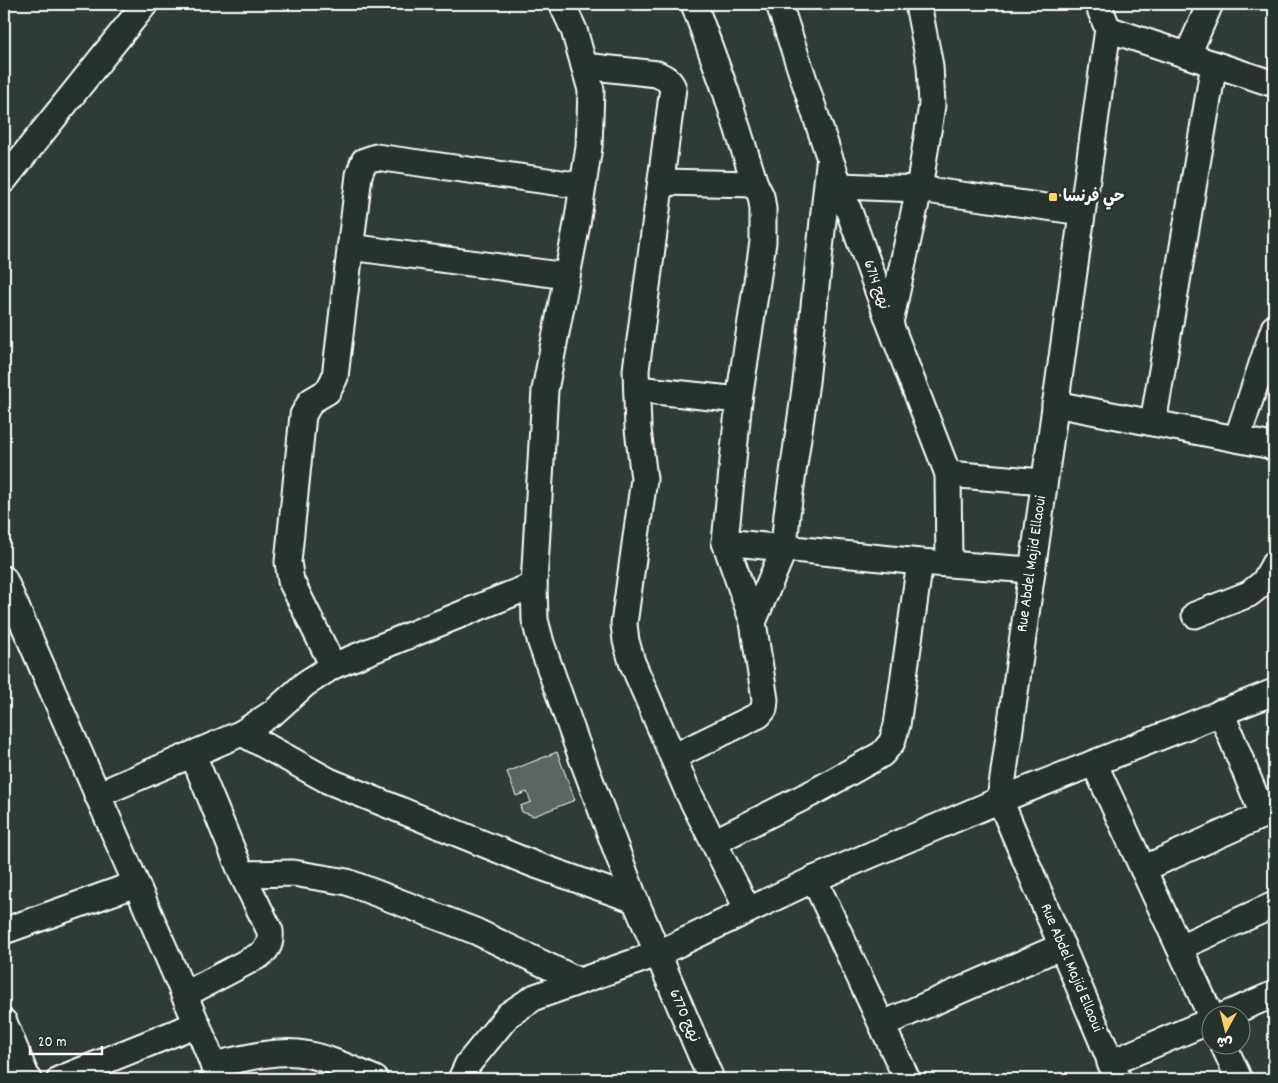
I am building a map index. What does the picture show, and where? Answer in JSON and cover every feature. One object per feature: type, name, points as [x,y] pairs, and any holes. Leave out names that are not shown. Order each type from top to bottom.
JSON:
[{"type":"street","points":[[4,180],[145,4]]},
{"type":"street","name":"نهج 6770","points":[[562,4],[574,30],[591,90],[589,147],[545,390],[534,585],[535,620],[541,643],[576,742],[635,900],[711,1079]]},
{"type":"street","points":[[673,758],[759,715],[764,709],[766,700],[753,622],[725,542],[739,400],[763,242],[763,209],[761,196],[755,184],[726,92],[694,4]]},
{"type":"street","name":"نهج 6714","points":[[778,4],[830,159],[890,324],[948,474]]},
{"type":"street","points":[[890,324],[920,189],[932,105],[930,66],[918,4]]},
{"type":"street","points":[[1098,4],[1108,29],[1274,84]]},
{"type":"street","points":[[1188,54],[1210,4]]},
{"type":"street","name":"Rue Abdel Majid Ellaoui","points":[[1108,29],[1043,482],[1000,800],[1114,1071]]},
{"type":"street","points":[[1153,423],[1214,64]]},
{"type":"street","points":[[584,66],[656,74],[666,78],[673,88],[636,370],[638,429],[644,479],[624,624],[626,642],[632,662],[673,758],[688,792],[748,910]]},
{"type":"street","points":[[333,666],[291,582],[288,562],[303,415],[311,401],[328,391],[335,377],[359,175],[364,161],[376,157],[583,186]]},
{"type":"street","points":[[753,622],[784,549],[787,514],[806,382],[830,159]]},
{"type":"street","points":[[662,182],[755,184]]},
{"type":"street","points":[[840,186],[920,189],[1082,212]]},
{"type":"street","points":[[350,248],[567,276]]},
{"type":"street","points":[[1237,439],[1274,328]]},
{"type":"street","points":[[637,389],[739,400]]},
{"type":"street","points":[[1055,404],[1267,445],[1274,448]]},
{"type":"street","points":[[949,564],[948,474],[1043,482]]},
{"type":"street","points":[[725,542],[920,562],[1032,570]]},
{"type":"street","points":[[714,842],[859,768],[882,754],[892,742],[897,725],[920,562]]},
{"type":"street","points":[[1195,615],[1249,594],[1264,582],[1274,564]]},
{"type":"street","points":[[4,579],[197,1024],[216,1072],[267,1055],[296,1052],[323,1058],[375,1079]]},
{"type":"street","points":[[98,795],[242,733],[274,712],[305,684],[333,666],[534,585]]},
{"type":"street","points":[[461,1079],[468,1064],[508,1015],[535,997],[657,954],[814,879],[1000,800],[1274,692]]},
{"type":"street","points":[[1144,869],[1268,813],[1222,712]]},
{"type":"street","points":[[242,733],[329,781],[533,864],[635,900]]},
{"type":"street","points":[[184,995],[260,955],[268,949],[271,938],[270,931],[242,874],[193,755]]},
{"type":"street","points":[[1094,763],[1206,1006]]},
{"type":"street","points":[[242,874],[293,873],[347,882],[475,931],[579,982]]},
{"type":"street","points":[[814,879],[908,1079]]},
{"type":"street","points":[[4,931],[136,884]]},
{"type":"street","points":[[1180,948],[1274,905]]},
{"type":"street","points":[[882,1024],[1062,946]]},
{"type":"street","points":[[1246,1006],[1274,994]]},
{"type":"street","points":[[4,1022],[26,1076],[29,1079]]},
{"type":"street","points":[[60,1079],[197,1024]]},
{"type":"street","points":[[1114,1071],[1200,1026]]},
{"type":"street","points":[[1229,1056],[1239,1079]]},
{"type":"building","points":[[557,752],[575,800],[534,816],[522,812],[520,806],[531,802],[527,792],[516,796],[507,772]]},
{"type":"place","name":"حي فرنسا","points":[[1053,197]]}]
